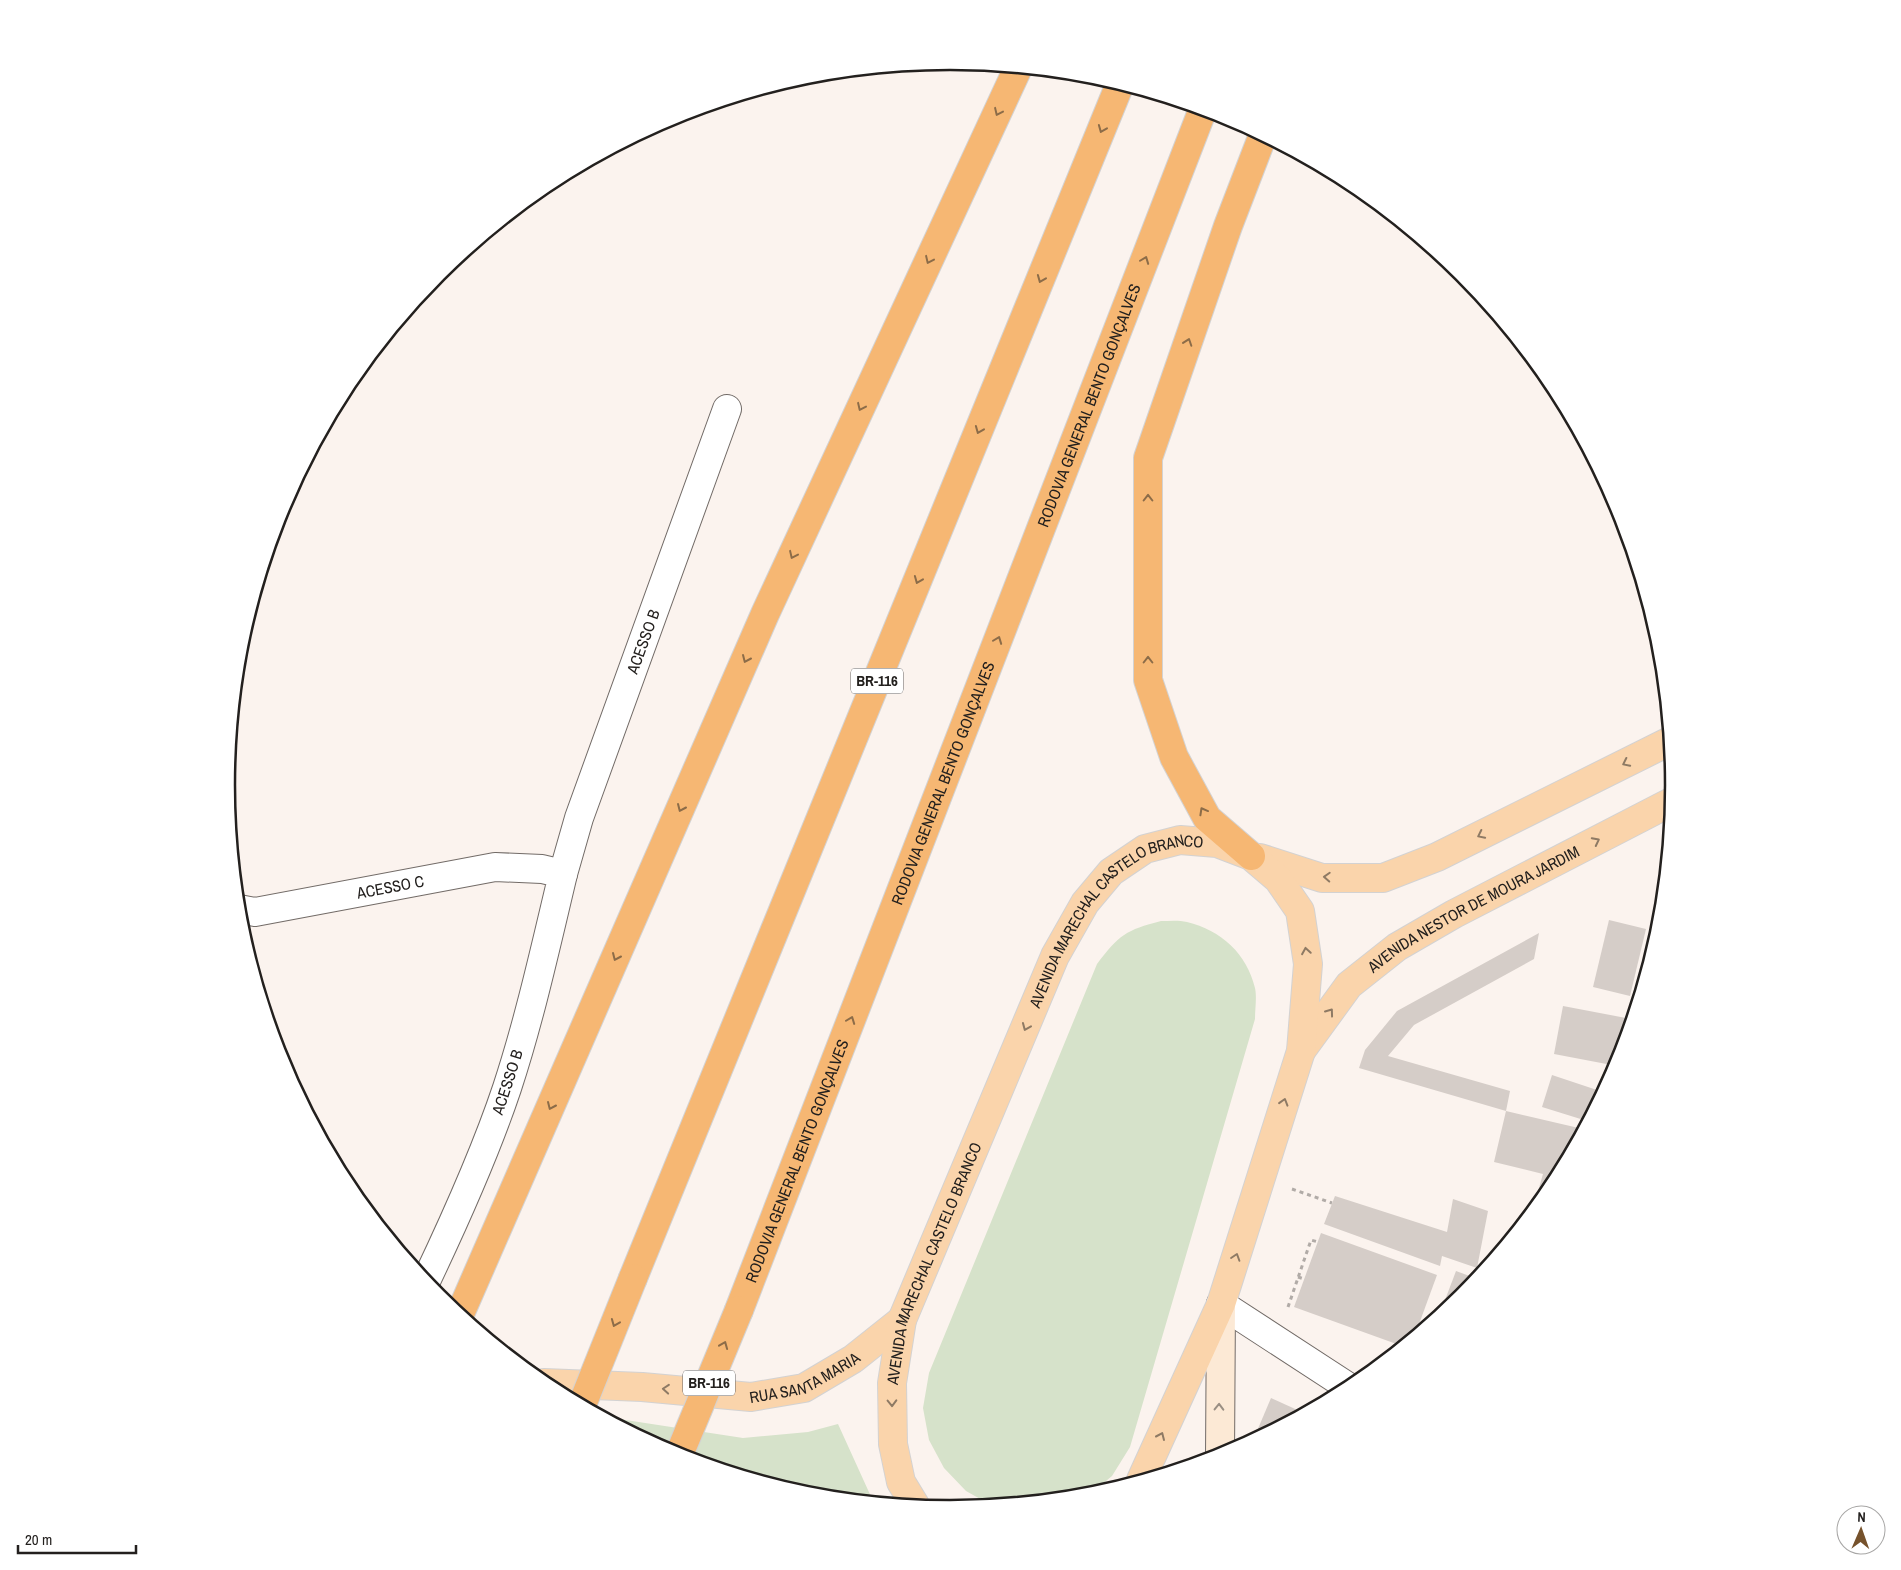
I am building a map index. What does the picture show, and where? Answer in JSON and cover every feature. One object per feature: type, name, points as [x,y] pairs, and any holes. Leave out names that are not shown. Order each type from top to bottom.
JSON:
[{"type":"highway","points":[[463,1308],[765,614],[1015,74]]},
{"type":"highway","name":"BR-116","points":[[584,1399],[1118,90]]},
{"type":"highway","name":"RODOVIA GENERAL BENTO GONÇALVES","points":[[683,1448],[739,1310],[1201,116]]},
{"type":"highway","points":[[1251,856],[1207,818],[1174,757],[1148,680],[1148,458],[1228,226],[1261,141]]},
{"type":"main road","points":[[1251,856],[1322,878],[1383,878],[1437,857],[1664,744]]},
{"type":"main road","name":"AVENIDA NESTOR DE MOURA JARDIM","points":[[1301,1051],[1349,985],[1397,947],[1454,914],[1665,805]]},
{"type":"main road","name":"AVENIDA MARECHAL CASTELO BRANCO","points":[[911,1498],[901,1482],[893,1444],[892,1382],[902,1320],[1055,956],[1085,903],[1111,872],[1145,849],[1180,840],[1216,843],[1251,856],[1278,879],[1300,911],[1308,964],[1301,1051],[1221,1304],[1144,1473]]},
{"type":"main road","name":"AVENIDA MARECHAL CASTELO BRANCO","points":[[1220,1447],[1221,1304]]},
{"type":"main road","name":"RUA SANTA MARIA","points":[[559,1384],[642,1387],[751,1397],[804,1388],[854,1359],[902,1320]]},
{"type":"street","name":"ACESSO B","points":[[429,1274],[461,1209],[507,1088],[536,988],[553,872],[579,818],[726,409]]},
{"type":"street","name":"ACESSO C","points":[[247,910],[255,912],[495,867],[553,872]]},
{"type":"street","points":[[1221,1304],[1343,1383]]},
{"type":"path","points":[[1260,1179],[1332,1203]]},
{"type":"path","points":[[1286,1310],[1311,1240],[1318,1242]]},
{"type":"path","points":[[1298,1277],[1304,1279]]},
{"type":"green space","points":[[1161,921],[1184,921],[1211,931],[1221,937],[1239,954],[1251,976],[1256,992],[1255,1019],[1130,1447],[1112,1476],[1103,1483],[1044,1494],[980,1499],[966,1491],[944,1468],[929,1440],[923,1408],[929,1373],[1097,964],[1111,946],[1124,935],[1139,927]]},
{"type":"green space","points":[[622,1419],[743,1438],[808,1432],[838,1424],[870,1495],[811,1486],[765,1476],[677,1446]]},
{"type":"building","points":[[1609,920],[1646,929],[1630,996],[1593,987]]},
{"type":"building","points":[[1539,933],[1534,959],[1414,1025],[1388,1056],[1510,1091],[1506,1111],[1359,1068],[1365,1050],[1397,1011]]},
{"type":"building","points":[[1563,1006],[1626,1018],[1609,1064],[1554,1054]]},
{"type":"building","points":[[1552,1075],[1597,1090],[1582,1119],[1542,1107]]},
{"type":"building","points":[[1506,1111],[1578,1128],[1538,1192],[1543,1174],[1494,1162]]},
{"type":"building","points":[[1335,1196],[1447,1232],[1453,1199],[1488,1211],[1477,1268],[1442,1256],[1440,1266],[1324,1224]]},
{"type":"building","points":[[1321,1233],[1437,1275],[1418,1326],[1396,1344],[1294,1307]]},
{"type":"building","points":[[1456,1271],[1470,1276],[1456,1291],[1444,1302]]},
{"type":"building","points":[[1271,1398],[1297,1410],[1267,1426],[1257,1431]]}]
